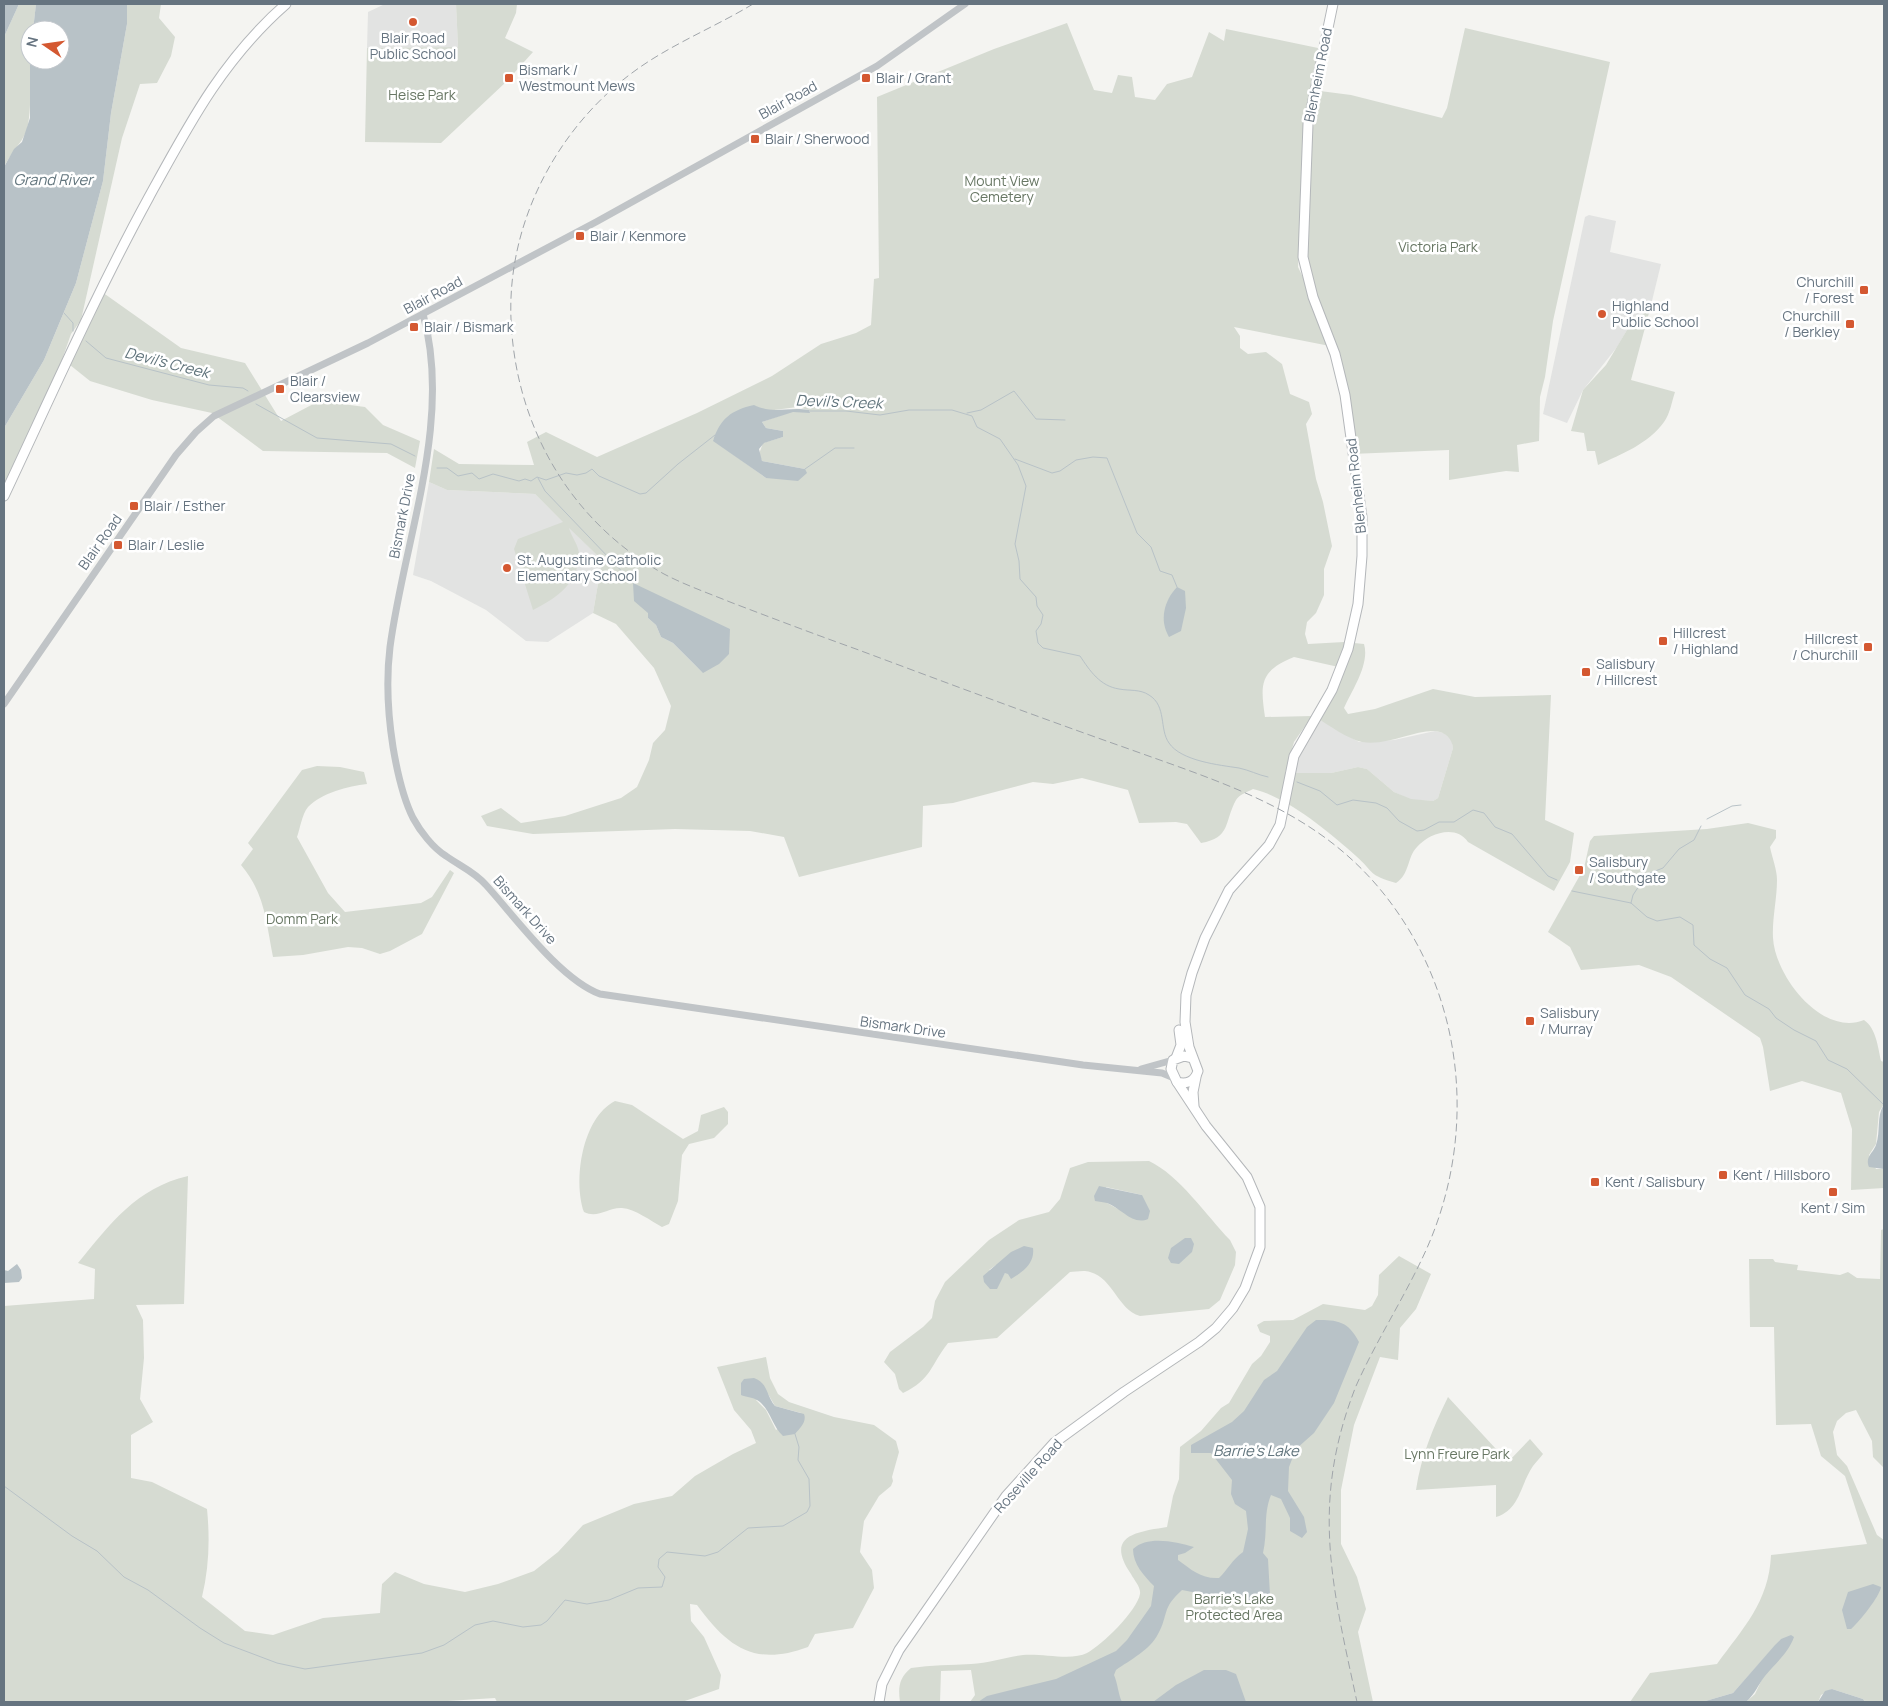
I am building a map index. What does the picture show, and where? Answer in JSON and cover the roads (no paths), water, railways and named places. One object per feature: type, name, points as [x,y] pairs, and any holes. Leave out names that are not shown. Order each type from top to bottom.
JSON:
[{"type":"main road","points":[[4,496],[120,252],[193,116],[237,54],[286,4]]},
{"type":"main road","name":"Blenheim Road","points":[[1192,1058],[1185,1030],[1185,1004],[1192,973],[1205,938],[1229,890],[1270,845],[1278,829],[1286,804],[1288,779],[1294,756],[1332,690],[1348,649],[1358,604],[1362,556],[1362,517],[1345,395],[1335,354],[1312,298],[1303,257],[1308,124],[1332,4]]},
{"type":"main road","name":"Blenheim Road","points":[[1175,1059],[1181,1046],[1178,1014],[1183,985],[1194,954],[1205,938]]},
{"type":"main road","points":[[1184,1056],[1192,1058],[1198,1068],[1193,1092],[1194,1107],[1171,1069],[1175,1059],[1184,1056]]},
{"type":"main road","points":[[1176,1080],[1188,1083],[1196,1078]]},
{"type":"main road","name":"Roseville Road","points":[[879,1702],[882,1684],[899,1650],[1006,1496],[1054,1443],[1124,1392],[1199,1342],[1216,1328],[1233,1308],[1244,1288],[1260,1247],[1262,1224],[1255,1192],[1247,1178],[1206,1126],[1194,1107]]},
{"type":"street","name":"Blair Road","points":[[4,704],[176,455],[196,432],[227,409],[365,345],[596,222],[877,66],[965,4]]},
{"type":"street","name":"Bismark Drive","points":[[423,314],[432,354],[432,404],[424,474],[390,649],[388,686],[390,728],[397,771],[414,819],[437,850],[480,878],[572,979],[600,994],[894,1039],[1162,1073],[1176,1080]]},
{"type":"street","name":"Bismark Drive","points":[[1136,1071],[1175,1059]]},
{"type":"water","points":[[4,4],[19,4],[4,37]]},
{"type":"water","name":"Grand River","points":[[36,4],[127,4],[127,24],[111,113],[103,181],[76,283],[44,360],[4,428],[4,167],[14,149],[22,142],[30,118],[30,70],[70,70],[70,20],[34,20]]},
{"type":"water","points":[[754,405],[775,410],[809,410],[810,413],[793,412],[762,422],[766,428],[783,431],[783,437],[764,443],[759,449],[762,461],[805,469],[807,473],[798,481],[766,478],[713,441],[723,421],[733,413]]},
{"type":"water","points":[[633,583],[730,629],[729,654],[719,664],[703,673],[673,643],[661,637],[656,625],[648,618],[648,613],[634,601]]},
{"type":"water","points":[[1177,587],[1185,591],[1186,608],[1181,631],[1169,637],[1164,624],[1164,611],[1169,598]]},
{"type":"water","points":[[1884,1104],[1884,1169],[1869,1167],[1868,1160],[1876,1145],[1880,1114]]},
{"type":"water","points":[[1099,1186],[1142,1195],[1150,1211],[1148,1219],[1143,1221],[1137,1220],[1112,1205],[1095,1201],[1094,1196]]},
{"type":"water","points":[[1185,1238],[1191,1238],[1194,1244],[1192,1252],[1179,1264],[1171,1263],[1168,1258],[1171,1248]]},
{"type":"water","points":[[1024,1246],[1033,1248],[1030,1263],[1011,1279],[1005,1273],[997,1289],[990,1289],[984,1282],[983,1276],[1011,1252]]},
{"type":"water","points":[[17,1264],[21,1270],[22,1278],[19,1282],[4,1283],[4,1270],[8,1271]]},
{"type":"water","name":"Barrie's Lake","points":[[1316,1320],[1330,1320],[1342,1323],[1351,1330],[1359,1342],[1334,1403],[1314,1433],[1296,1449],[1289,1467],[1288,1491],[1304,1517],[1307,1532],[1302,1538],[1290,1531],[1290,1518],[1281,1499],[1271,1495],[1267,1509],[1263,1553],[1268,1559],[1270,1595],[1267,1600],[1238,1601],[1182,1590],[1168,1607],[1161,1627],[1150,1645],[1116,1670],[1114,1675],[1122,1702],[978,1702],[987,1696],[1056,1679],[1116,1651],[1127,1640],[1151,1606],[1154,1586],[1140,1569],[1133,1554],[1133,1549],[1139,1545],[1146,1542],[1162,1541],[1194,1547],[1178,1555],[1178,1560],[1197,1573],[1213,1578],[1219,1578],[1243,1552],[1248,1529],[1246,1511],[1235,1504],[1231,1494],[1232,1480],[1211,1453],[1191,1453],[1191,1445],[1232,1422],[1244,1411],[1264,1380],[1277,1371],[1307,1327]]},
{"type":"water","points":[[754,1378],[762,1383],[775,1406],[804,1414],[804,1422],[795,1434],[783,1436],[761,1403],[741,1395],[741,1383],[744,1379]]},
{"type":"water","points":[[1873,1584],[1881,1587],[1880,1591],[1869,1609],[1855,1626],[1847,1629],[1842,1610],[1848,1592]]},
{"type":"water","points":[[1791,1635],[1794,1637],[1788,1648],[1746,1702],[1702,1702],[1733,1693],[1781,1639]]},
{"type":"water","points":[[1204,1670],[1226,1670],[1236,1674],[1246,1702],[1153,1702],[1176,1685]]},
{"type":"water","points":[[1832,1689],[1863,1699],[1865,1702],[1818,1702],[1825,1691]]},
{"type":"waterway","name":"Devil's Creek","points":[[64,313],[73,323],[73,331]]},
{"type":"waterway","name":"Devil's Creek","points":[[86,341],[106,358],[209,385],[243,388],[248,391]]},
{"type":"waterway","points":[[967,413],[981,410],[1014,391],[1036,419],[1065,420]]},
{"type":"waterway","name":"Devil's Creek","points":[[256,404],[317,438],[391,444],[415,456]]},
{"type":"waterway","name":"Devil's Creek","points":[[808,411],[846,411],[880,415],[909,410],[952,410],[972,416],[977,427],[1000,439],[1018,465],[1026,486],[1015,544],[1019,561],[1020,579],[1036,597],[1037,606],[1043,615],[1041,624],[1036,631],[1038,643],[1043,648],[1080,656],[1092,672],[1106,685],[1119,689],[1135,690],[1149,695],[1155,700],[1161,711],[1164,731],[1169,743],[1182,754],[1201,761],[1239,768],[1268,777]]},
{"type":"waterway","name":"Devil's Creek","points":[[437,468],[447,468],[458,476],[472,473],[479,479],[493,474],[519,481],[525,479],[531,481],[537,477],[546,480],[566,473],[577,475],[592,469],[599,476],[640,494],[646,493],[678,464],[715,435]]},
{"type":"waterway","points":[[805,469],[835,448],[854,448]]},
{"type":"waterway","points":[[1015,459],[1052,473],[1060,471],[1076,460],[1093,457],[1107,458],[1137,533],[1151,547],[1160,571],[1172,575],[1177,587]]},
{"type":"waterway","points":[[538,478],[545,491],[633,583]]},
{"type":"waterway","name":"Devil's Creek","points":[[1297,782],[1320,791],[1337,805],[1353,800],[1376,803],[1387,808],[1399,821],[1417,831],[1424,830],[1439,822],[1454,822],[1473,810],[1484,813],[1495,827],[1512,834],[1548,876],[1557,880]]},
{"type":"waterway","points":[[1707,819],[1732,806],[1741,805]]},
{"type":"waterway","points":[[1631,903],[1633,895],[1650,873],[1663,868],[1679,849],[1694,840],[1701,826]]},
{"type":"waterway","name":"Devil's Creek","points":[[1572,891],[1631,903],[1647,917],[1657,921],[1680,917],[1693,925],[1694,945],[1710,959],[1727,968],[1745,995],[1769,1009],[1776,1018],[1794,1030],[1816,1041],[1828,1060],[1847,1069],[1884,1105]]},
{"type":"waterway","points":[[4,1486],[72,1536],[97,1551],[124,1577],[148,1590],[224,1643],[277,1663],[305,1669],[422,1653],[444,1645],[475,1625],[493,1621],[523,1627],[541,1625],[547,1621],[565,1600],[587,1604],[609,1600],[638,1588],[662,1587],[665,1577],[658,1567],[659,1559],[667,1552],[705,1556],[718,1552],[748,1528],[783,1526],[807,1512],[810,1506],[809,1479],[798,1460],[799,1447],[795,1434]]},
{"type":"railway","points":[[753,4],[650,61],[608,93],[583,119],[561,148],[543,179],[528,212],[518,247],[512,283],[511,319],[515,358],[523,396],[536,433],[554,467],[575,498],[601,527],[631,552],[664,574],[777,620],[1171,764],[1250,795],[1287,813],[1321,835],[1353,861],[1382,892],[1409,930],[1428,967],[1443,1006],[1452,1046],[1457,1087],[1456,1128],[1451,1169],[1442,1209],[1419,1265],[1356,1386],[1342,1428],[1333,1468],[1330,1544],[1340,1620],[1357,1702]]},
{"type":"place","name":"Blair Road Public School","points":[[413,22]]},
{"type":"place","name":"Bismark / Westmount Mews","points":[[509,78]]},
{"type":"place","name":"Blair / Grant","points":[[866,78]]},
{"type":"place","name":"Blair / Sherwood","points":[[755,139]]},
{"type":"place","name":"Blair / Kenmore","points":[[580,236]]},
{"type":"place","name":"Churchill / Forest","points":[[1864,290]]},
{"type":"place","name":"Highland Public School","points":[[1602,314]]},
{"type":"place","name":"Churchill / Berkley","points":[[1850,324]]},
{"type":"place","name":"Blair / Bismark","points":[[414,327]]},
{"type":"place","name":"Blair / Clearsview","points":[[280,389]]},
{"type":"place","name":"Blair / Esther","points":[[134,506]]},
{"type":"place","name":"Blair / Leslie","points":[[118,545]]},
{"type":"place","name":"St. Augustine Catholic Elementary School","points":[[507,568]]},
{"type":"place","name":"Hillcrest / Highland","points":[[1663,641]]},
{"type":"place","name":"Hillcrest / Churchill","points":[[1868,647]]},
{"type":"place","name":"Salisbury / Hillcrest","points":[[1586,672]]},
{"type":"place","name":"Salisbury / Southgate","points":[[1579,870]]},
{"type":"place","name":"Salisbury / Murray","points":[[1530,1021]]},
{"type":"place","name":"Kent / Hillsboro","points":[[1723,1175]]},
{"type":"place","name":"Kent / Salisbury","points":[[1595,1182]]},
{"type":"place","name":"Kent / Sim","points":[[1833,1192]]},
{"type":"park label","name":"Heise Park","points":[[422,95]]},
{"type":"park label","name":"Mount View Cemetery","points":[[1002,190]]},
{"type":"park label","name":"Victoria Park","points":[[1438,247]]},
{"type":"park label","name":"Domm Park","points":[[302,919]]},
{"type":"park label","name":"Lynn Freure Park","points":[[1457,1454]]},
{"type":"park label","name":"Barrie's Lake Protected Area","points":[[1234,1608]]}]
